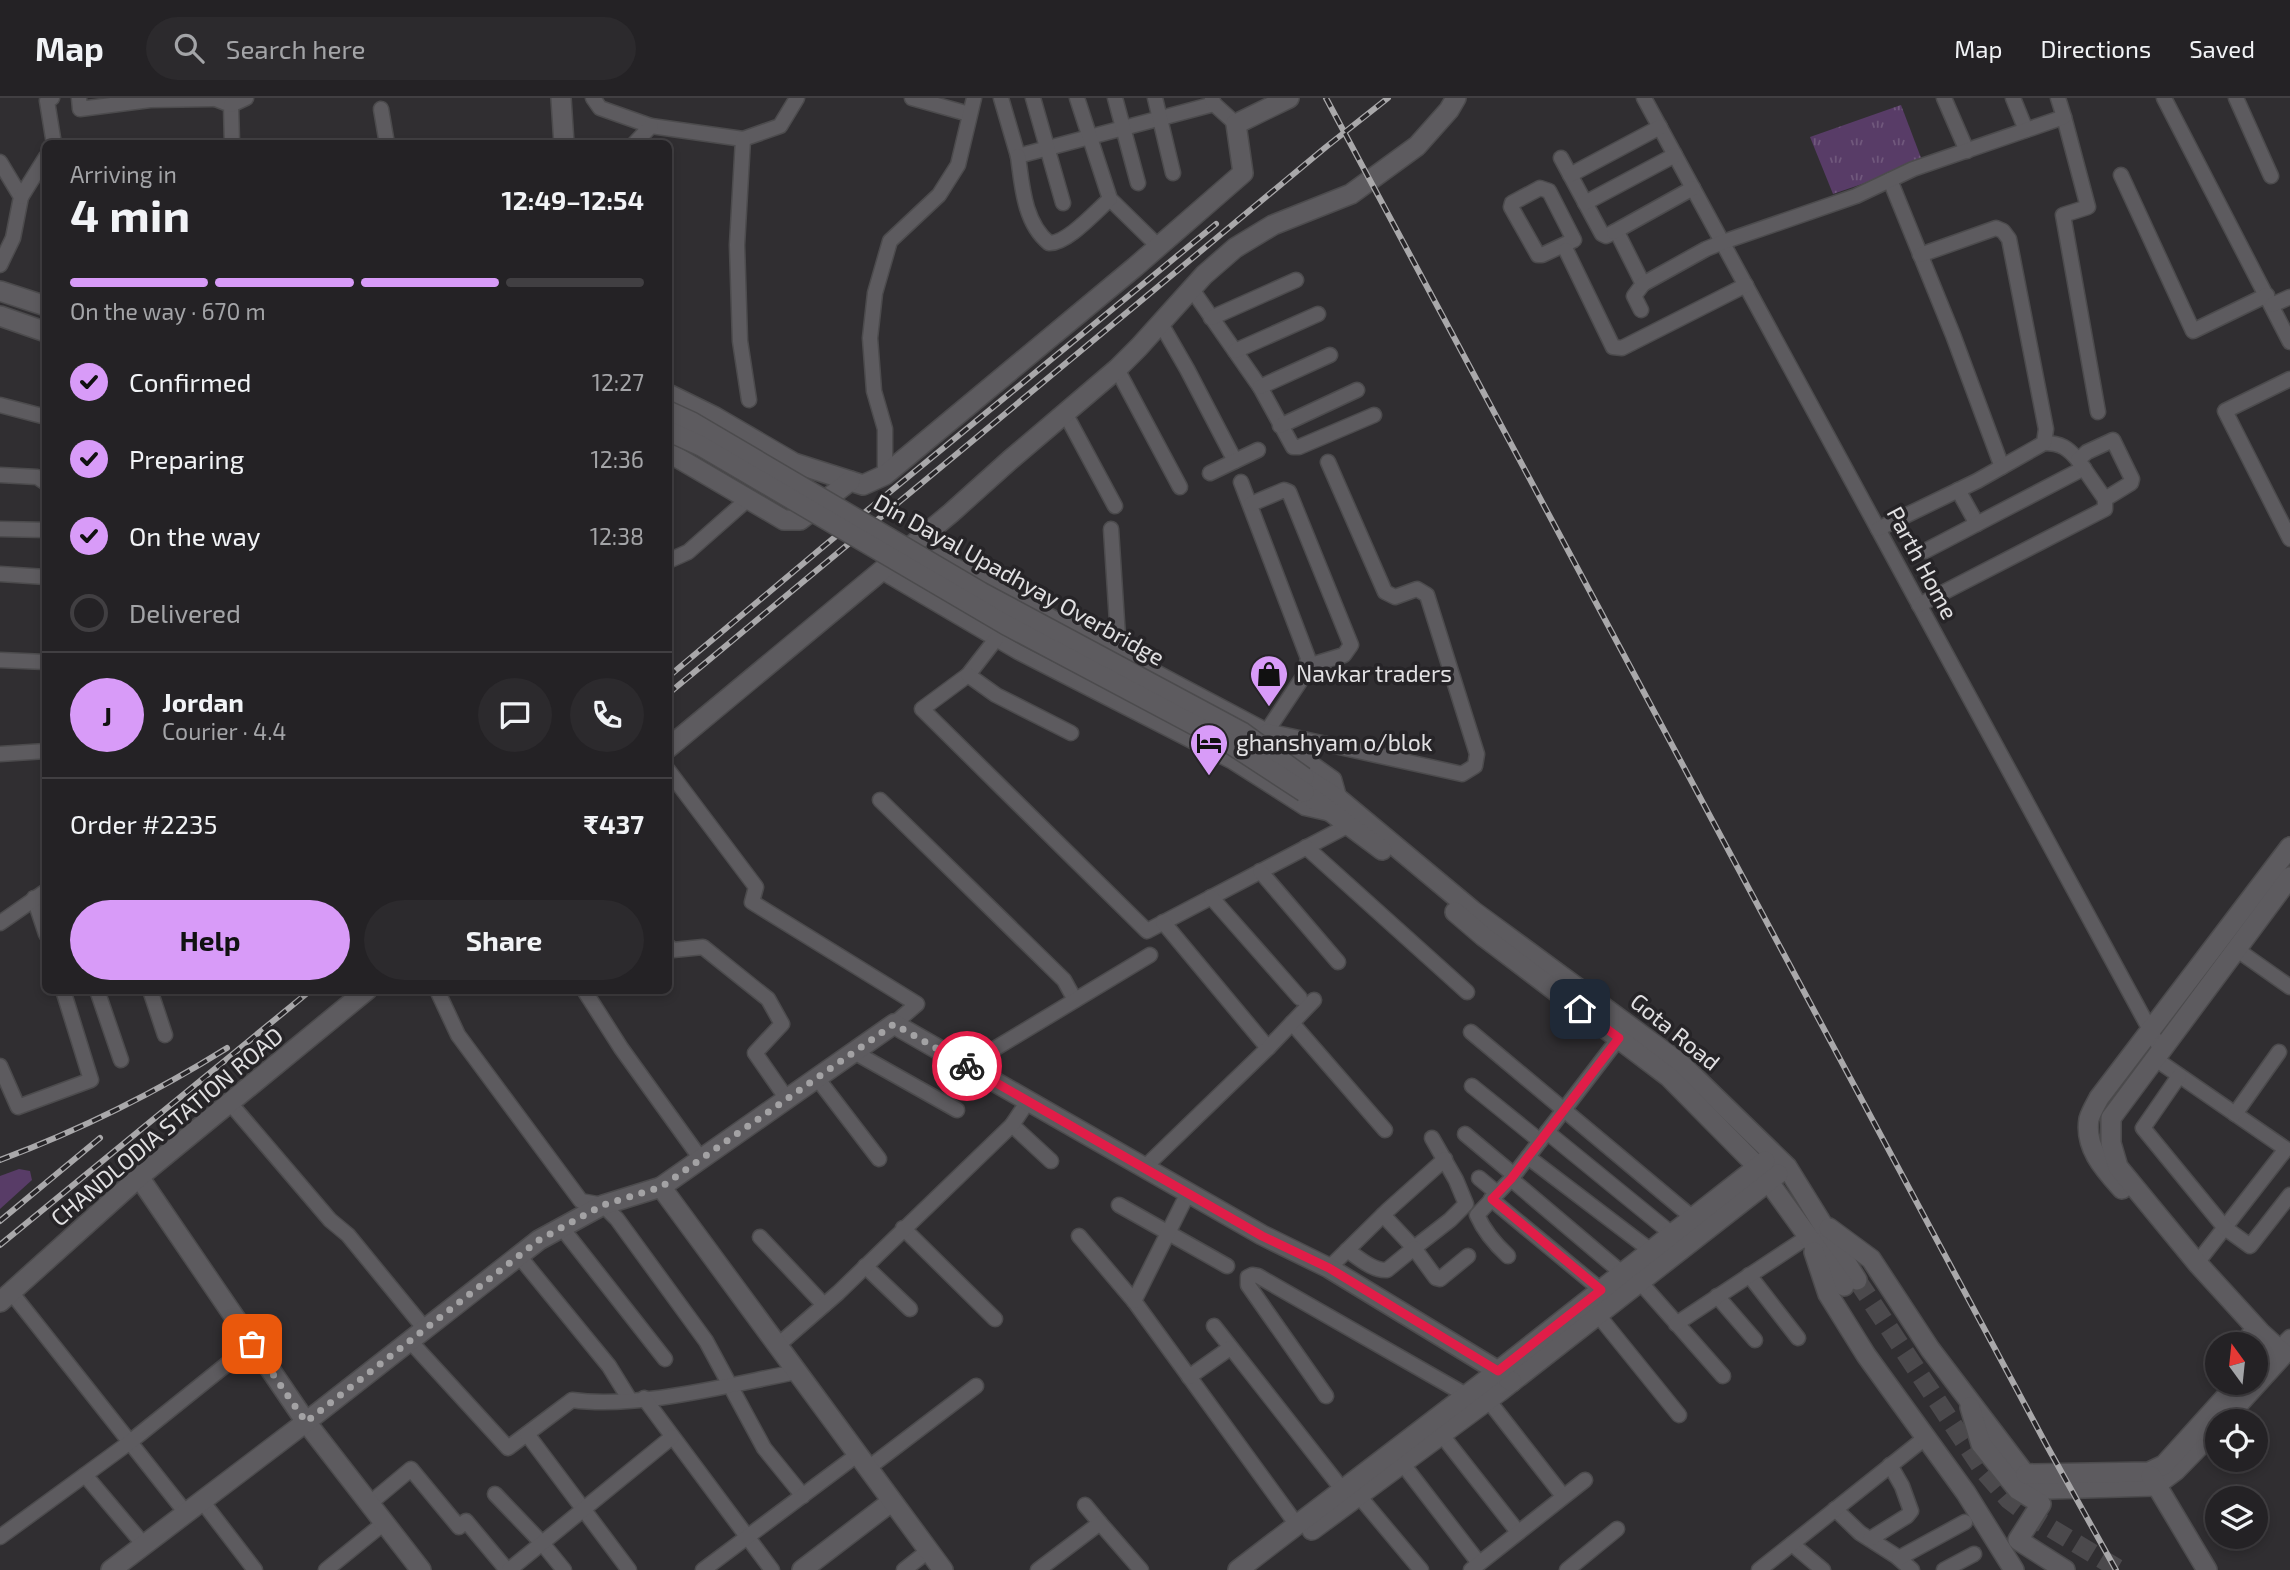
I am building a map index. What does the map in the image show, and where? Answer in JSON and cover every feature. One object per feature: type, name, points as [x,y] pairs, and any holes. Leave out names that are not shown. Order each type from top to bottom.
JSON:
[{"type":"street","points":[[51,98],[47,101],[53,140]]},
{"type":"street","points":[[79,98],[80,108],[150,100],[213,98],[231,104],[246,98]]},
{"type":"street","points":[[561,98],[564,140]]},
{"type":"street","points":[[593,98],[600,108],[652,126],[743,139],[780,126],[797,98]]},
{"type":"street","points":[[912,98],[970,114]]},
{"type":"street","points":[[885,475],[885,429],[874,391],[870,338],[875,293],[890,242],[939,195],[958,165],[974,98]]},
{"type":"street","points":[[1001,98],[1018,156],[1025,202],[1036,226],[1049,243],[1065,238],[1110,200]]},
{"type":"street","points":[[1033,98],[1063,203]]},
{"type":"street","points":[[1077,98],[1110,200],[1158,247]]},
{"type":"street","points":[[1115,98],[1138,183]]},
{"type":"street","points":[[1155,98],[1173,173]]},
{"type":"street","points":[[1236,124],[1289,98]]},
{"type":"street","points":[[672,745],[882,572],[1117,369],[1191,288],[1235,248],[1273,225],[1351,194],[1418,146],[1456,98]]},
{"type":"street","name":"Parth Home","points":[[1644,98],[2150,1031],[2158,1054]]},
{"type":"street","points":[[1944,98],[1967,150]]},
{"type":"street","points":[[2013,98],[2026,130]]},
{"type":"street","points":[[2058,98],[2088,207],[2063,215],[2098,412]]},
{"type":"street","points":[[2164,98],[2290,342]]},
{"type":"street","points":[[2236,98],[2271,176]]},
{"type":"street","points":[[672,396],[715,417],[794,463],[863,485],[885,475],[1243,173],[1236,124],[1213,101],[1018,156]]},
{"type":"street","points":[[231,104],[232,140]]},
{"type":"street","points":[[381,109],[386,140]]},
{"type":"street","points":[[1641,310],[1634,296],[1643,284],[1706,249],[1856,196],[1967,150],[2064,117]]},
{"type":"street","points":[[639,140],[652,126]]},
{"type":"street","points":[[1570,176],[1660,127]]},
{"type":"street","points":[[743,139],[737,245],[740,341],[749,400]]},
{"type":"street","points":[[1585,203],[1675,155]]},
{"type":"street","points":[[1561,158],[1602,234],[1606,236],[1693,188]]},
{"type":"street","points":[[0,162],[21,197]]},
{"type":"street","points":[[0,265],[13,238],[21,197],[42,163]]},
{"type":"street","points":[[2121,175],[2193,331],[2270,300],[2290,297]]},
{"type":"street","points":[[1890,180],[2002,467]]},
{"type":"street","points":[[1540,188],[1549,191],[1571,233],[1574,240],[1571,243],[1538,255],[1511,207],[1512,203],[1540,188]]},
{"type":"street","points":[[1571,233],[1594,220]]},
{"type":"street","points":[[1920,255],[1996,228],[2003,231],[2009,239],[2046,429],[2044,443]]},
{"type":"street","points":[[1614,232],[1618,234],[1643,284]]},
{"type":"street","points":[[1566,250],[1613,347],[1622,348],[1746,285]]},
{"type":"street","points":[[1211,318],[1296,280]]},
{"type":"street","points":[[1191,288],[1260,387],[1290,444],[1295,448],[1374,415]]},
{"type":"street","points":[[0,290],[42,305]]},
{"type":"street","points":[[1235,351],[1318,314]]},
{"type":"street","points":[[0,316],[42,331]]},
{"type":"street","points":[[1160,322],[1235,461]]},
{"type":"street","points":[[1260,387],[1329,355]]},
{"type":"street","points":[[1117,369],[1180,487]]},
{"type":"street","points":[[2290,379],[2225,411],[2290,539]]},
{"type":"street","points":[[1280,426],[1357,390]]},
{"type":"street","points":[[0,405],[42,416]]},
{"type":"street","name":"Din Dayal Upadhyay Overbridge","points":[[672,413],[692,422],[981,592],[1242,732],[1341,813]]},
{"type":"street","points":[[1065,413],[1115,506]]},
{"type":"street","name":"Din Dayal Upadhyay Overbridge","points":[[672,433],[701,446],[1006,625],[1304,784]]},
{"type":"street","points":[[1925,551],[1978,524],[2081,464],[2109,441],[2114,443],[2132,479],[2131,483],[2105,499]]},
{"type":"street","points":[[1878,529],[1958,490],[2044,443],[2057,443],[2067,447],[2105,499],[2105,509],[1919,605]]},
{"type":"street","points":[[1210,473],[1258,450]]},
{"type":"street","points":[[672,454],[784,520],[800,520],[850,481]]},
{"type":"street","points":[[1266,731],[1462,774],[1469,771],[1477,760],[1426,595],[1417,589],[1395,597],[1385,592],[1328,462]]},
{"type":"street","points":[[0,475],[37,477],[42,480]]},
{"type":"street","points":[[1241,482],[1308,658],[1308,666],[1266,731]]},
{"type":"street","points":[[1251,504],[1284,490],[1289,492],[1351,645],[1344,655],[1308,666]]},
{"type":"street","points":[[1958,490],[1978,524]]},
{"type":"street","points":[[672,559],[688,552],[748,499]]},
{"type":"street","points":[[1095,692],[1119,653],[1111,528]]},
{"type":"street","points":[[0,529],[42,530]]},
{"type":"street","points":[[915,544],[1266,731],[1334,779],[1341,813]]},
{"type":"street","points":[[882,572],[996,639],[1233,762],[1305,808],[1341,813]]},
{"type":"street","points":[[0,575],[42,577]]},
{"type":"street","points":[[996,639],[968,675],[922,709],[1147,931],[1306,848],[1341,813]]},
{"type":"street","points":[[0,660],[42,662]]},
{"type":"street","points":[[968,675],[996,695],[1071,733]]},
{"type":"street","points":[[0,754],[42,751]]},
{"type":"street","points":[[111,1570],[539,1240],[603,1205],[661,1187],[894,1024],[917,1004],[752,902],[756,887],[672,775]]},
{"type":"street","points":[[880,800],[1064,980],[1075,1000]]},
{"type":"street","name":"Gota Road","points":[[1341,813],[1483,936],[1669,1077],[1816,1229]]},
{"type":"street","name":"Gota Road","points":[[1341,813],[1681,1064],[1780,1160],[1816,1229]]},
{"type":"street","points":[[2279,1354],[2099,1163],[2092,1144],[2089,1119],[2099,1098],[2290,847]]},
{"type":"street","points":[[1306,848],[1468,992]]},
{"type":"street","points":[[1260,872],[1338,962]]},
{"type":"street","points":[[2279,1354],[2197,1263],[2118,1167],[2111,1143],[2111,1118],[2236,949],[2286,889]]},
{"type":"street","points":[[0,923],[40,895]]},
{"type":"street","points":[[1144,1168],[1269,1048],[1292,1023],[1307,999],[1211,897]]},
{"type":"street","points":[[1163,922],[1269,1048]]},
{"type":"street","points":[[672,949],[703,947],[768,999],[782,1024],[755,1053],[787,1099]]},
{"type":"street","points":[[2236,949],[2290,987]]},
{"type":"street","points":[[966,1066],[1150,955]]},
{"type":"street","points":[[0,1066],[18,1108],[91,1080],[64,994]]},
{"type":"street","points":[[98,994],[121,1060]]},
{"type":"street","points":[[151,994],[165,1035]]},
{"type":"street","name":"CHANDLODIA STATION ROAD","points":[[6,1297],[139,1177],[361,994]]},
{"type":"street","points":[[439,994],[458,1035],[580,1201],[603,1205],[617,1219],[706,1340],[764,1448],[803,1496]]},
{"type":"street","points":[[587,994],[621,1048],[701,1159]]},
{"type":"street","points":[[1292,1023],[1385,1130]]},
{"type":"street","points":[[894,1024],[1262,1236],[1329,1268],[1505,1376]]},
{"type":"street","points":[[1471,1031],[1693,1218]]},
{"type":"street","points":[[1508,1256],[1496,1245],[1477,1215],[1512,1177],[1619,1038]]},
{"type":"street","points":[[854,1052],[957,1110]]},
{"type":"street","points":[[2235,1114],[2279,1052]]},
{"type":"street","points":[[2158,1054],[2179,1076],[2289,1148],[2197,1263]]},
{"type":"street","points":[[2179,1076],[2143,1128],[2225,1228],[2250,1246],[2290,1195]]},
{"type":"street","points":[[817,1078],[879,1159]]},
{"type":"street","points":[[1472,1086],[1544,1136],[1672,1234]]},
{"type":"street","points":[[777,1346],[824,1305],[1012,1125],[1028,1101]]},
{"type":"street","points":[[230,1103],[330,1220],[348,1236],[417,1335],[508,1448],[572,1400],[595,1403],[637,1399],[796,1372]]},
{"type":"street","points":[[1012,1125],[1051,1161]]},
{"type":"street","points":[[1465,1134],[1622,1273]]},
{"type":"street","points":[[1348,1250],[1377,1270],[1387,1270],[1466,1204],[1432,1138]]},
{"type":"street","points":[[1528,1157],[1650,1250]]},
{"type":"street","points":[[1329,1268],[1445,1159]]},
{"type":"street","points":[[1260,1570],[1349,1489],[1466,1395],[1505,1376],[1598,1315],[1640,1282],[1780,1160]]},
{"type":"street","points":[[1238,1570],[1349,1489],[1402,1463],[1488,1400],[1505,1376],[1601,1290],[1693,1218],[1763,1175]]},
{"type":"street","points":[[139,1177],[306,1422],[421,1570]]},
{"type":"street","points":[[1479,1178],[1494,1196],[1601,1290]]},
{"type":"street","points":[[661,1187],[943,1570]]},
{"type":"street","points":[[1134,1301],[1188,1193]]},
{"type":"street","points":[[1119,1205],[1227,1266]]},
{"type":"street","points":[[1383,1215],[1436,1278],[1440,1279],[1468,1256]]},
{"type":"street","points":[[562,1228],[664,1359]]},
{"type":"street","points":[[903,1228],[995,1319]]},
{"type":"street","points":[[1676,1324],[1816,1229]]},
{"type":"street","points":[[1816,1229],[1851,1283]]},
{"type":"street","points":[[1816,1229],[1871,1259],[1930,1349],[2025,1474],[2152,1479],[2175,1471],[2205,1440]]},
{"type":"street","points":[[1816,1229],[1828,1294],[1866,1355],[1972,1502],[2014,1570]]},
{"type":"street","points":[[1079,1236],[1134,1301],[1297,1525]]},
{"type":"street","points":[[760,1237],[824,1305]]},
{"type":"street","points":[[519,1256],[609,1366],[672,1437],[772,1570]]},
{"type":"street","points":[[865,1266],[909,1309]]},
{"type":"street","points":[[1749,1275],[1798,1338]]},
{"type":"street","points":[[1326,1395],[1248,1285],[1248,1277],[1258,1276],[1466,1395]]},
{"type":"street","points":[[1640,1282],[1723,1376]]},
{"type":"street","points":[[1717,1296],[1755,1340]]},
{"type":"street","points":[[6,1297],[130,1442],[186,1513]]},
{"type":"street","points":[[1598,1315],[1679,1415]]},
{"type":"street","points":[[1214,1326],[1349,1489],[1421,1570]]},
{"type":"street","points":[[0,1537],[130,1442],[252,1344]]},
{"type":"street","points":[[1189,1377],[1230,1348]]},
{"type":"street","points":[[2233,1409],[2279,1354]]},
{"type":"street","points":[[703,1570],[803,1496],[862,1462],[976,1386]]},
{"type":"street","points":[[1966,1395],[1981,1444],[2018,1490],[2041,1504],[2018,1541],[2066,1570]]},
{"type":"street","points":[[2152,1479],[2227,1395]]},
{"type":"street","points":[[1488,1400],[1563,1496]]},
{"type":"street","points":[[527,1434],[629,1570]]},
{"type":"street","points":[[1441,1434],[1518,1532]]},
{"type":"street","points":[[369,1504],[411,1469],[459,1527],[466,1521],[508,1570],[672,1437]]},
{"type":"street","points":[[1759,1570],[1925,1438]]},
{"type":"street","points":[[1402,1463],[1475,1567],[1585,1480]]},
{"type":"street","points":[[1870,1539],[1911,1511],[1902,1486],[1890,1465]]},
{"type":"street","points":[[85,1475],[144,1545]]},
{"type":"street","points":[[2152,1479],[2207,1570]]},
{"type":"street","points":[[495,1494],[564,1570]]},
{"type":"street","points":[[202,1501],[255,1570]]},
{"type":"street","points":[[802,1570],[891,1502]]},
{"type":"street","points":[[1085,1505],[1141,1570]]},
{"type":"street","points":[[1835,1509],[1912,1570]]},
{"type":"street","points":[[1899,1558],[1965,1522]]},
{"type":"street","points":[[327,1570],[384,1523]]},
{"type":"street","points":[[1038,1570],[1100,1523]]},
{"type":"street","points":[[1567,1570],[1617,1529]]},
{"type":"street","points":[[1792,1544],[1823,1570]]},
{"type":"street","points":[[904,1570],[928,1551]]},
{"type":"street","points":[[1944,1570],[1974,1554]]},
{"type":"green space","points":[[1901,105],[1923,163],[1833,194],[1810,137]]},
{"type":"green space","points":[[19,1169],[30,1171],[32,1180],[0,1209],[0,1176]]},
{"type":"tunnel","points":[[1857,1280],[1983,1470],[2009,1500],[2120,1570]]},
{"type":"railway","points":[[1326,98],[2047,1446],[2116,1570]]},
{"type":"railway","points":[[672,691],[1388,98]]},
{"type":"railway","points":[[672,674],[1216,224]]},
{"type":"railway","points":[[0,1245],[306,994]]},
{"type":"railway","points":[[0,1160],[117,1110],[227,1048]]},
{"type":"railway","points":[[0,1221],[100,1138]]},
{"type":"way so far","points":[[252,1344],[306,1422],[539,1240],[603,1205],[661,1187],[894,1024],[967,1066]]},
{"type":"place","name":"Navkar traders","points":[[1269,708]]},
{"type":"place","name":"ghanshyam o/blok","points":[[1209,777]]},
{"type":"route","points":[[967,1066],[1262,1236],[1329,1268],[1498,1371],[1601,1290],[1492,1199],[1511,1179],[1619,1038],[1580,1009]]}]
